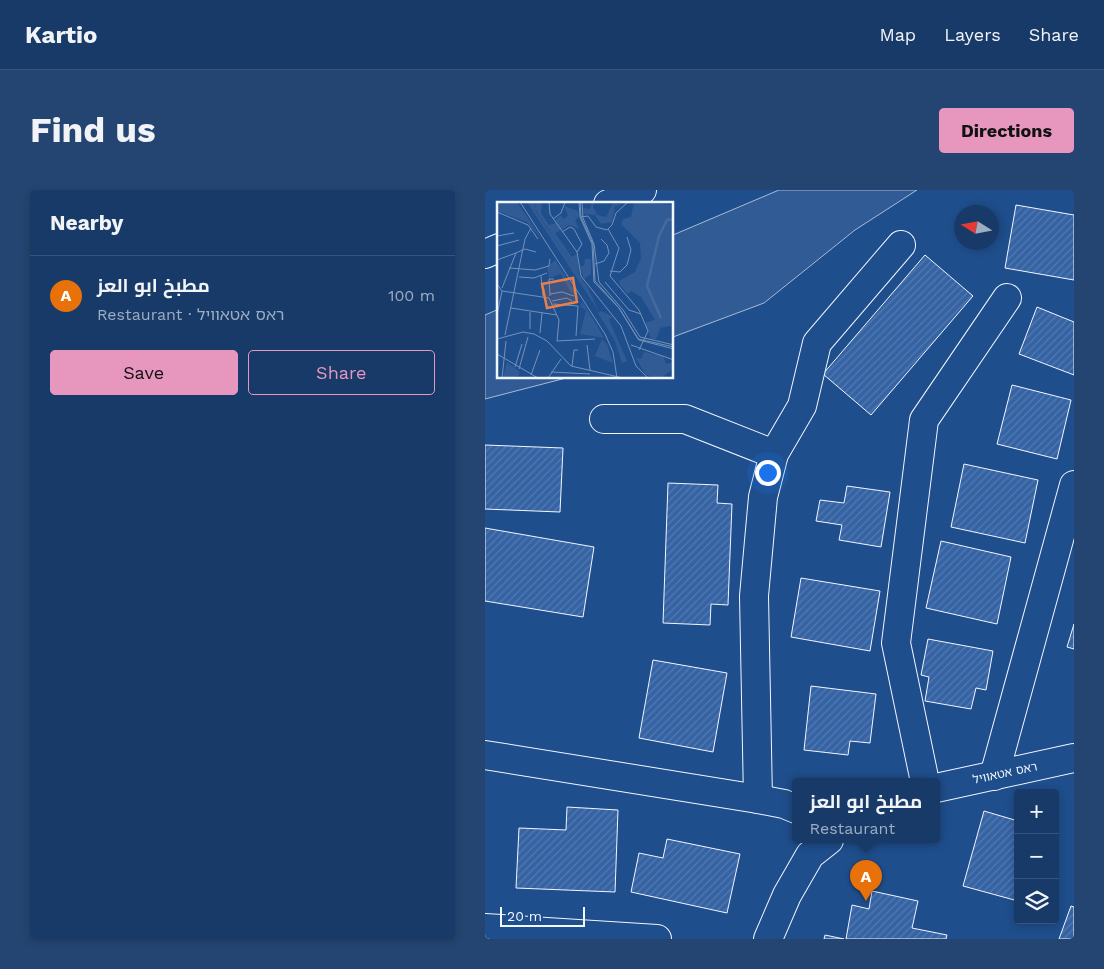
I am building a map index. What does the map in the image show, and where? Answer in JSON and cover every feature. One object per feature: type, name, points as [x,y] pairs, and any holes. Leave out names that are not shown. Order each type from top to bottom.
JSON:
[{"type":"main road","points":[[613,202],[642,190]]},
{"type":"main road","points":[[758,799],[754,596],[763,497],[774,454],[802,406],[817,343],[901,245]]},
{"type":"main road","points":[[485,254],[497,249]]},
{"type":"main road","points":[[924,778],[896,643],[924,420],[1007,298]]},
{"type":"main road","points":[[604,419],[685,419],[774,454]]},
{"type":"main road","points":[[994,776],[1074,486]]},
{"type":"main road","points":[[485,755],[758,799],[792,807]]},
{"type":"main road","name":"ראס אטאוויל","points":[[940,787],[1074,758]]},
{"type":"main road","points":[[768,939],[787,895],[819,848]]},
{"type":"main road","points":[[485,928],[657,939]]},
{"type":"shaded area","points":[[779,190],[917,190],[855,230],[764,303],[674,337],[674,235]]},
{"type":"shaded area","points":[[497,310],[497,379],[562,379],[485,399],[485,315]]},
{"type":"building","points":[[1016,205],[1074,215],[1074,280],[1005,268]]},
{"type":"building","points":[[925,255],[973,296],[871,415],[823,374]]},
{"type":"building","points":[[1037,307],[1074,322],[1074,375],[1019,354]]},
{"type":"building","points":[[1012,385],[1071,400],[1057,459],[997,444]]},
{"type":"building","points":[[485,445],[563,448],[560,512],[485,509]]},
{"type":"building","points":[[964,464],[1038,480],[1025,543],[951,527]]},
{"type":"building","points":[[668,483],[718,485],[717,503],[732,504],[728,605],[711,604],[710,625],[663,623]]},
{"type":"building","points":[[847,486],[890,492],[881,547],[839,540],[842,525],[816,521],[820,500],[844,503]]},
{"type":"building","points":[[485,528],[594,547],[583,617],[485,601]]},
{"type":"building","points":[[941,541],[1011,557],[997,624],[926,608]]},
{"type":"building","points":[[801,578],[880,591],[870,651],[791,637]]},
{"type":"building","points":[[1074,624],[1074,649],[1067,647]]},
{"type":"building","points":[[928,639],[993,651],[986,690],[976,688],[971,709],[925,701],[929,677],[921,675]]},
{"type":"building","points":[[653,660],[727,673],[713,752],[639,738]]},
{"type":"building","points":[[811,686],[876,694],[870,743],[850,741],[848,755],[804,750]]},
{"type":"building","points":[[567,807],[618,810],[615,892],[516,888],[519,828],[566,830]]},
{"type":"building","points":[[984,811],[1014,820],[1014,900],[963,886]]},
{"type":"building","points":[[667,839],[740,854],[727,913],[631,892],[639,853],[663,858]]},
{"type":"building","points":[[872,891],[918,901],[912,928],[947,935],[946,939],[846,939],[852,905],[869,909]]},
{"type":"building","points":[[1071,906],[1074,907],[1074,939],[1059,939]]},
{"type":"building","points":[[825,935],[844,939],[824,939]]},
{"type":"place","name":"مطبخ ابو العز","points":[[866,901]]}]
